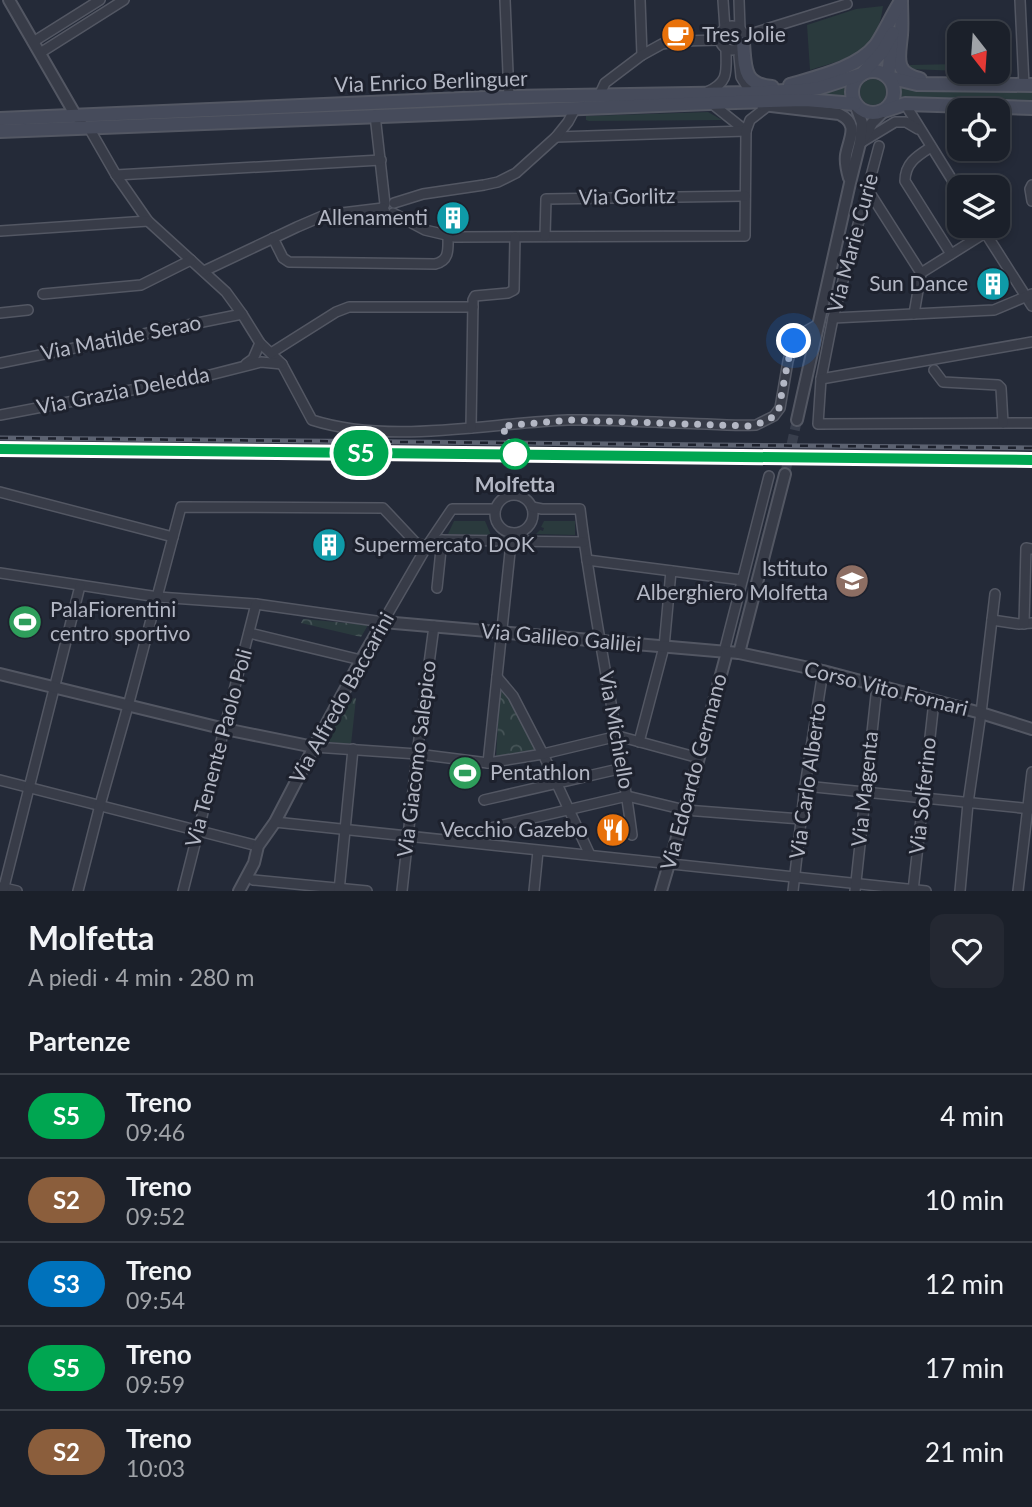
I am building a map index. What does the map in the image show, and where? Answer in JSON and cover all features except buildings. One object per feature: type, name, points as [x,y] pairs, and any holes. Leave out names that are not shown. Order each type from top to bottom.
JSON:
[{"type":"main road","points":[[742,39],[745,69],[749,78],[764,87],[788,86],[852,64],[866,55],[876,45],[901,1]]},
{"type":"main road","points":[[884,111],[894,99],[893,83],[888,77],[892,33],[901,1]]},
{"type":"main road","points":[[901,1],[899,64],[903,71],[914,78],[944,85]]},
{"type":"main road","points":[[892,33],[882,52],[853,85],[852,98],[863,112],[879,113],[905,104],[1032,107]]},
{"type":"main road","points":[[862,74],[878,71],[888,77],[917,84],[1028,85]]},
{"type":"main road","name":"Via Enrico Berlinguer","points":[[0,131],[575,109],[819,88],[862,74]]},
{"type":"main road","name":"Via Enrico Berlinguer","points":[[0,119],[74,112],[509,97],[599,96],[735,102],[805,100],[855,104]]},
{"type":"street","points":[[9,0],[74,112],[89,128],[116,175],[148,221],[226,292],[260,343],[282,364],[312,420],[329,425],[377,430],[471,428],[569,420],[756,425],[774,416],[779,408],[794,341],[817,325]]},
{"type":"street","points":[[33,42],[100,0]]},
{"type":"street","points":[[40,52],[124,0]]},
{"type":"street","points":[[505,0],[509,97]]},
{"type":"street","points":[[640,0],[642,55]]},
{"type":"street","points":[[723,0],[725,29]]},
{"type":"street","points":[[739,0],[741,77],[751,93]]},
{"type":"street","points":[[1020,0],[1028,85]]},
{"type":"street","points":[[599,96],[605,83],[642,55],[662,44],[682,41],[723,44],[732,50],[742,39],[847,4]]},
{"type":"street","points":[[742,39],[732,26],[721,34],[726,75],[724,81],[707,99],[746,131]]},
{"type":"street","points":[[735,102],[839,114],[847,118],[852,133],[845,159],[850,183]]},
{"type":"street","points":[[797,420],[860,143],[862,123],[855,104]]},
{"type":"street","points":[[905,104],[949,175]]},
{"type":"street","points":[[375,116],[389,207],[425,230],[448,236],[745,236],[746,131],[750,120],[768,106]]},
{"type":"street","points":[[204,271],[326,215],[389,207],[423,194],[498,182],[516,173],[556,137],[575,109]]},
{"type":"street","points":[[860,143],[872,123],[884,111]]},
{"type":"street","points":[[860,143],[895,122],[906,122],[921,131]]},
{"type":"street","points":[[556,137],[746,131]]},
{"type":"street","name":"Via Marie Curie","points":[[878,146],[833,318],[821,379],[818,424],[1003,423]]},
{"type":"street","points":[[931,147],[908,165],[905,181],[951,254]]},
{"type":"street","points":[[116,175],[381,160]]},
{"type":"street","points":[[1032,185],[1032,201]]},
{"type":"street","points":[[868,190],[921,273],[914,314]]},
{"type":"street","name":"Via Gorlitz","points":[[545,236],[546,199],[745,195]]},
{"type":"street","points":[[0,231],[148,221]]},
{"type":"street","points":[[273,238],[283,258],[289,262],[435,264],[447,258],[448,236]]},
{"type":"street","points":[[271,353],[341,309],[473,302],[509,293],[514,290],[515,237]]},
{"type":"street","points":[[921,273],[972,238]]},
{"type":"street","points":[[989,238],[1029,295],[1032,306]]},
{"type":"street","points":[[43,294],[141,285],[191,260]]},
{"type":"street","points":[[833,318],[994,310],[1029,295]]},
{"type":"street","points":[[471,428],[473,302]]},
{"type":"street","points":[[0,313],[27,310]]},
{"type":"street","name":"Via Matilde Serao","points":[[0,363],[242,314]]},
{"type":"street","points":[[821,379],[1032,342]]},
{"type":"street","points":[[245,365],[253,359],[260,343]]},
{"type":"street","name":"Via Grazia Deledda","points":[[0,415],[234,370],[261,362],[282,364]]},
{"type":"street","points":[[934,370],[943,382],[998,385],[1003,392],[1003,423],[1032,423]]},
{"type":"street","name":"Via Edoardo Germano","points":[[661,891],[785,474]]},
{"type":"street","name":"Via Edoardo Germano","points":[[730,652],[742,580],[769,475]]},
{"type":"street","points":[[0,492],[173,537]]},
{"type":"street","points":[[515,495],[523,498],[532,507],[533,514],[530,524],[512,537],[497,523],[495,509],[503,499],[515,495]]},
{"type":"street","points":[[78,891],[181,507],[383,508],[416,543],[427,546],[442,540],[512,537],[584,542]]},
{"type":"street","name":"Via Michiello","points":[[532,507],[580,509],[632,835]]},
{"type":"street","name":"Via Alfredo Baccarini","points":[[239,891],[254,863],[258,846],[275,822],[361,660],[427,546],[452,509],[495,509]]},
{"type":"street","points":[[488,763],[512,537]]},
{"type":"street","points":[[437,588],[442,540]]},
{"type":"street","points":[[992,620],[1028,623],[1029,549]]},
{"type":"street","points":[[587,560],[742,580]]},
{"type":"street","points":[[639,742],[664,647],[671,572]]},
{"type":"street","points":[[0,573],[158,597],[256,604],[383,622]]},
{"type":"street","points":[[17,891],[2,888],[80,586]]},
{"type":"street","points":[[960,891],[968,803],[995,594]]},
{"type":"street","name":"Via Tenente Paolo Poli","points":[[183,891],[256,604]]},
{"type":"street","name":"Via Galileo Galilei","points":[[383,622],[730,652]]},
{"type":"street","name":"Via Giacomo Salepico","points":[[402,891],[434,626]]},
{"type":"street","points":[[249,633],[361,660]]},
{"type":"street","name":"Corso Vito Fornari","points":[[730,652],[823,671],[1032,729]]},
{"type":"street","name":"Via Carlo Alberto","points":[[793,891],[805,786],[823,671]]},
{"type":"street","points":[[0,674],[225,729],[314,747],[417,754],[488,763],[542,754],[618,736],[699,758]]},
{"type":"street","points":[[497,677],[513,696],[590,855]]},
{"type":"street","name":"Via Magenta","points":[[855,887],[877,686]]},
{"type":"street","name":"Via Solferino","points":[[913,890],[934,701]]},
{"type":"street","points":[[339,889],[353,749]]},
{"type":"street","points":[[484,800],[623,768]]},
{"type":"street","points":[[1018,891],[1032,772]]},
{"type":"street","points":[[0,780],[258,846]]},
{"type":"street","points":[[805,786],[1029,809]]},
{"type":"street","points":[[482,830],[627,796],[685,810],[802,819]]},
{"type":"street","points":[[275,822],[480,845],[590,855],[636,855],[669,864],[795,877],[855,887],[926,891]]},
{"type":"street","points":[[534,891],[538,850]]},
{"type":"street","points":[[252,891],[254,863]]},
{"type":"street","points":[[253,880],[368,891]]},
{"type":"green space","points":[[883,6],[875,35],[859,52],[810,70],[807,25],[856,9]]},
{"type":"green space","points":[[947,64],[947,71],[910,69],[910,65]]},
{"type":"green space","points":[[873,79],[882,83],[886,92],[882,101],[873,105],[864,101],[860,92],[864,83]]},
{"type":"green space","points":[[898,83],[1032,90],[1032,100],[917,98],[899,103]]},
{"type":"green space","points":[[847,84],[847,100],[113,121],[113,118],[802,93]]},
{"type":"green space","points":[[708,112],[722,120],[586,120],[586,116]]},
{"type":"green space","points":[[454,521],[485,521],[491,535],[448,534]]},
{"type":"green space","points":[[544,521],[575,521],[575,535],[536,534],[540,530],[543,531],[544,528],[541,527]]},
{"type":"green space","points":[[303,619],[368,625],[361,637],[301,623]]},
{"type":"green space","points":[[500,690],[506,691],[538,752],[496,758]]},
{"type":"green space","points":[[356,698],[351,744],[327,742],[349,699]]},
{"type":"tunnel","points":[[785,474],[797,420]]},
{"type":"railway","points":[[0,438],[1032,448]]},
{"type":"railway","points":[[0,449],[1032,460]]},
{"type":"train","name":"S5","points":[[0,449],[1032,460]]},
{"type":"place","name":"Tres Jolie","points":[[678,35]]},
{"type":"place","name":"Allenamenti","points":[[453,218]]},
{"type":"place","name":"Sun Dance","points":[[993,284]]},
{"type":"place","name":"Molfetta","points":[[515,454]]},
{"type":"place","name":"Supermercato DOK","points":[[329,545]]},
{"type":"place","name":"Istituto Alberghiero Molfetta","points":[[852,581]]},
{"type":"place","name":"PalaFiorentini centro sportivo","points":[[25,622]]},
{"type":"place","name":"Pentathlon","points":[[465,773]]},
{"type":"place","name":"Vecchio Gazebo","points":[[613,830]]},
{"type":"route","points":[[515,454],[502,426],[569,420],[748,426],[765,422],[774,416],[779,408],[794,341]]}]
